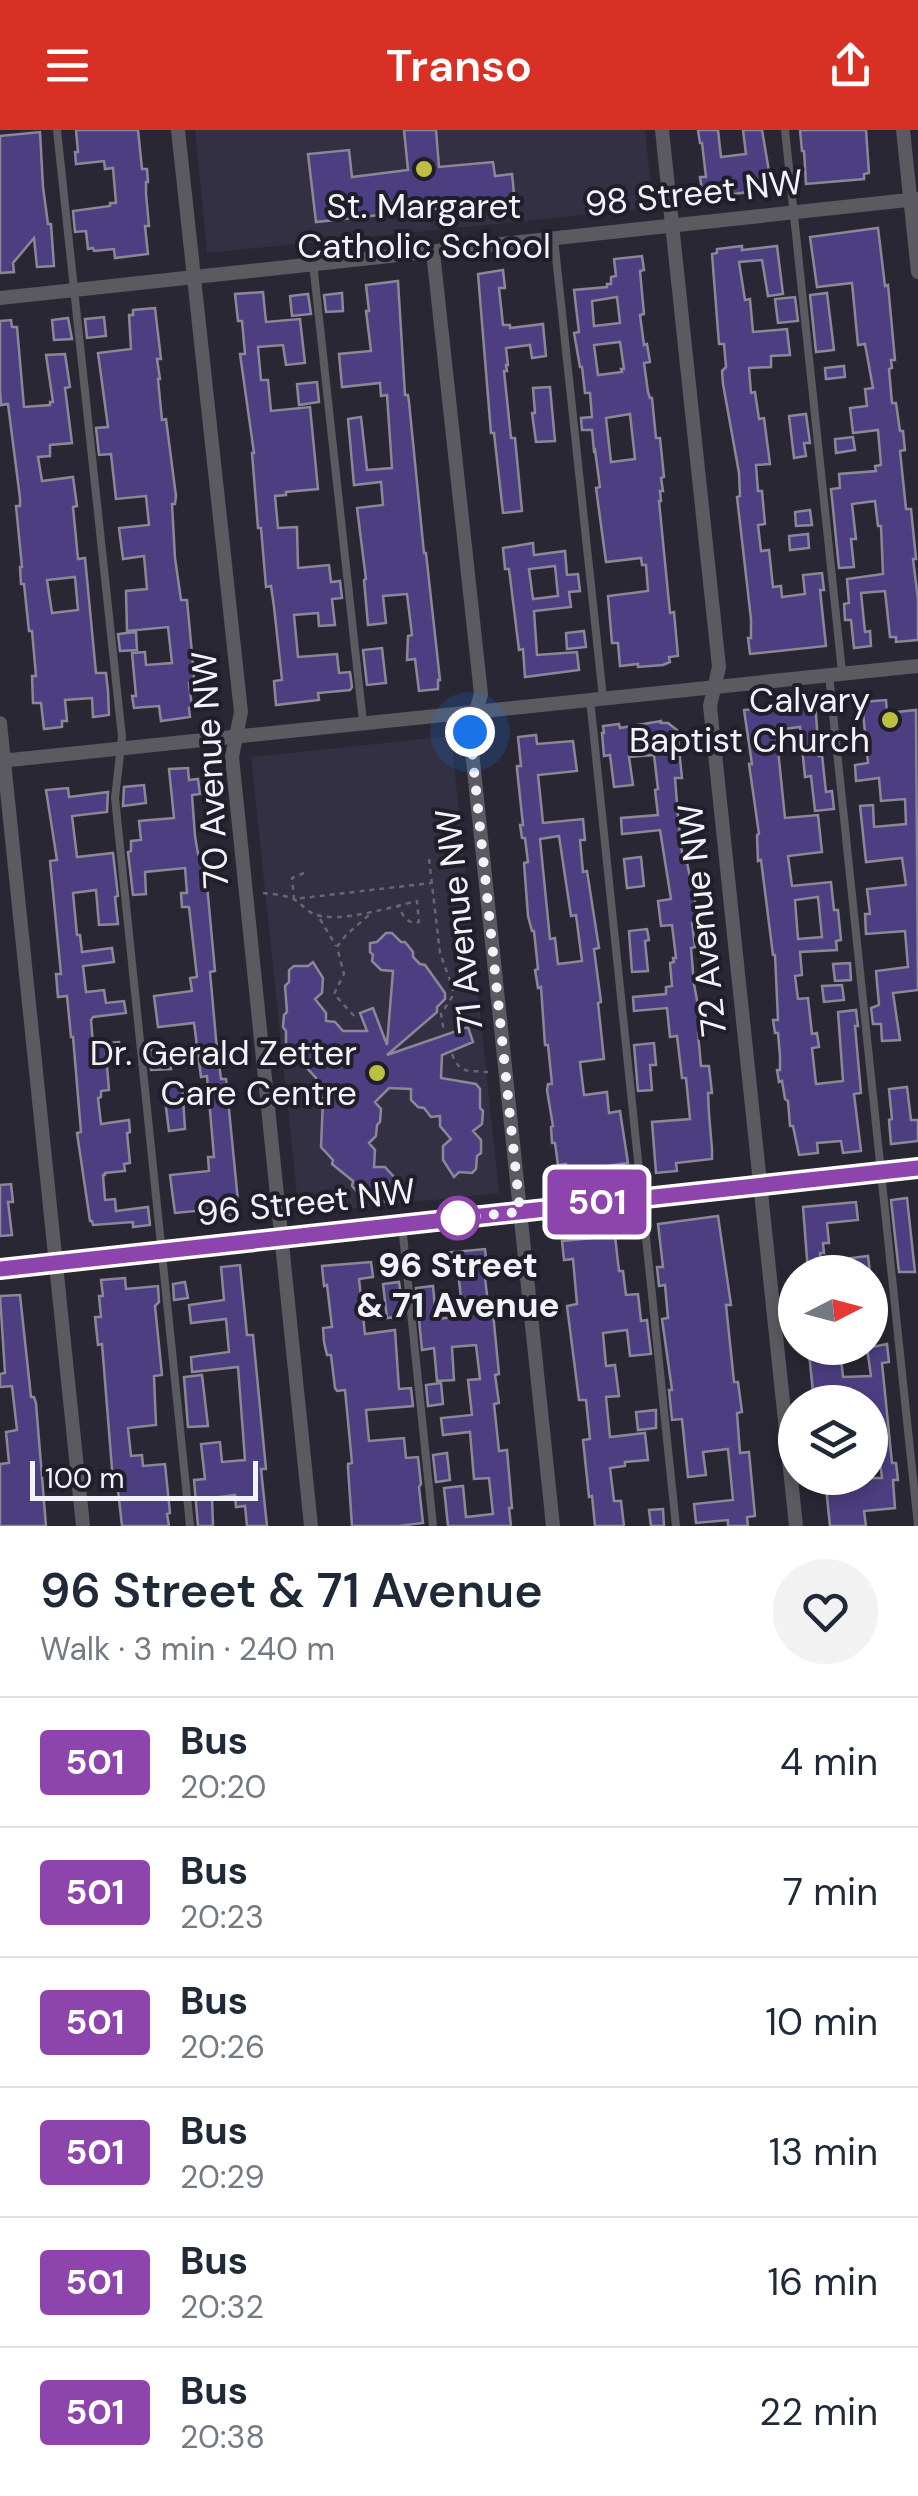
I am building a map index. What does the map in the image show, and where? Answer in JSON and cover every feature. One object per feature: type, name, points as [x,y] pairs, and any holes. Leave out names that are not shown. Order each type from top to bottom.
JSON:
[{"type":"street","name":"70 Avenue NW","points":[[178,130],[241,712],[232,757],[311,1526]]},
{"type":"street","name":"72 Avenue NW","points":[[662,130],[719,667],[710,706],[796,1526]]},
{"type":"street","points":[[903,130],[914,200],[918,272]]},
{"type":"street","name":"98 Street NW","points":[[0,298],[914,200]]},
{"type":"street","name":"71 Avenue NW","points":[[433,252],[481,694],[470,732],[553,1526]]},
{"type":"street","points":[[2,760],[918,666]]},
{"type":"street","points":[[0,723],[83,1526]]},
{"type":"street","name":"96 Street NW","points":[[0,1269],[918,1168]]},
{"type":"lane","points":[[57,130],[122,737],[115,798],[190,1526]]},
{"type":"lane","points":[[785,130],[880,1173],[918,1526]]},
{"type":"lane","points":[[554,238],[676,1526]]},
{"type":"lane","points":[[314,264],[364,722]]},
{"type":"lane","points":[[402,1225],[433,1526]]},
{"type":"path","points":[[429,858],[440,954],[453,990],[441,1014],[444,1032]]},
{"type":"path","points":[[304,873],[292,878],[294,899],[318,916],[337,948],[344,974],[334,994],[354,1016]]},
{"type":"path","points":[[263,892],[294,899],[432,882]]},
{"type":"path","points":[[318,916],[370,914],[398,906],[417,902],[418,922],[407,921],[398,906]]},
{"type":"path","points":[[337,948],[357,923],[370,914]]},
{"type":"path","points":[[452,1054],[462,1070],[488,1072]]},
{"type":"shaded area","name":"St. Margaret Catholic School","points":[[195,130],[645,130],[653,208],[207,253]]},
{"type":"shaded area","points":[[451,736],[499,1193],[299,1214],[251,757]]},
{"type":"building","points":[[76,130],[138,130],[142,169],[147,169],[148,254],[115,258],[114,249],[88,249],[86,231],[75,232],[73,211],[116,203],[113,168],[105,169],[104,161],[76,164]]},
{"type":"building","points":[[404,130],[436,130],[439,167],[493,162],[495,176],[512,174],[515,204],[498,206],[497,202],[316,222],[308,154],[349,150],[352,177],[408,170]]},
{"type":"building","points":[[698,130],[718,130],[721,157],[746,154],[743,130],[762,130],[772,189],[703,198],[700,177],[706,177]]},
{"type":"building","points":[[800,130],[866,130],[869,173],[864,174],[864,179],[806,184]]},
{"type":"building","points":[[40,132],[54,266],[37,267],[34,238],[13,263],[14,272],[0,273],[0,136]]},
{"type":"building","points":[[878,228],[895,360],[891,360],[889,369],[892,403],[896,403],[903,431],[905,450],[900,451],[916,559],[918,640],[896,642],[896,637],[890,637],[885,591],[861,593],[865,632],[870,631],[871,646],[854,648],[851,620],[845,620],[844,604],[849,603],[847,579],[883,574],[881,526],[875,501],[852,504],[854,567],[839,568],[831,489],[840,488],[839,474],[876,471],[875,466],[881,465],[878,430],[853,433],[850,408],[867,406],[865,389],[873,388],[865,344],[858,345],[852,283],[817,287],[810,237]]},
{"type":"building","points":[[742,246],[742,250],[777,246],[783,294],[768,296],[762,260],[739,262],[745,300],[750,299],[753,332],[787,329],[790,355],[771,356],[771,367],[749,368],[751,393],[755,392],[759,419],[764,418],[770,464],[756,465],[765,524],[758,525],[761,551],[769,550],[773,587],[781,586],[782,597],[805,594],[803,575],[822,573],[826,646],[750,654],[751,619],[737,497],[739,473],[723,384],[722,371],[726,367],[724,344],[719,344],[712,254],[717,249]]},
{"type":"building","points":[[642,256],[644,270],[640,271],[644,314],[640,315],[650,362],[644,363],[656,438],[660,438],[664,477],[659,501],[678,656],[669,657],[670,662],[663,665],[620,666],[618,643],[612,643],[608,596],[648,591],[646,565],[642,565],[641,558],[606,562],[592,430],[582,430],[581,418],[592,417],[590,393],[585,393],[574,333],[579,332],[574,290],[611,284],[611,277],[616,276],[614,259]],"holes":[[[617,297],[620,323],[594,326],[592,301]],[[620,342],[622,372],[598,375],[594,345]],[[630,414],[635,459],[611,462],[606,418]]]},
{"type":"building","points":[[503,270],[505,288],[499,288],[503,325],[510,328],[543,324],[546,356],[532,358],[530,345],[506,348],[508,365],[504,371],[522,511],[503,513],[491,433],[478,274]]},
{"type":"building","points":[[398,281],[405,395],[409,402],[440,680],[438,689],[419,691],[415,659],[407,660],[408,636],[412,635],[407,594],[383,596],[386,623],[368,625],[357,508],[383,505],[381,482],[354,485],[348,419],[361,417],[367,470],[392,468],[387,395],[381,396],[380,383],[342,387],[339,354],[371,351],[366,285]]},
{"type":"building","points":[[263,292],[266,322],[300,319],[305,363],[286,365],[283,345],[258,347],[261,380],[268,380],[271,411],[310,407],[318,489],[275,496],[278,528],[297,527],[298,568],[329,565],[331,582],[340,581],[342,598],[332,599],[335,625],[319,626],[318,613],[294,615],[298,657],[337,654],[339,673],[350,672],[352,687],[318,693],[319,700],[276,705],[274,681],[282,680],[271,586],[266,587],[258,528],[254,453],[240,354],[245,354],[242,321],[238,321],[235,294]]},
{"type":"building","points":[[342,293],[343,311],[326,312],[324,295]]},
{"type":"building","points":[[827,293],[834,350],[816,352],[810,295]]},
{"type":"building","points":[[308,294],[311,314],[292,316],[290,296]]},
{"type":"building","points":[[795,297],[798,321],[778,323],[775,299]]},
{"type":"building","points":[[155,308],[162,420],[166,419],[176,496],[172,504],[175,558],[181,600],[187,600],[194,675],[193,683],[189,683],[190,717],[161,721],[159,706],[134,708],[132,653],[145,652],[146,665],[172,663],[168,627],[127,631],[126,591],[147,589],[144,556],[123,559],[119,528],[149,525],[146,496],[116,499],[111,454],[99,455],[96,428],[108,427],[98,353],[131,349],[129,315],[133,315],[133,310]]},
{"type":"building","points":[[104,317],[106,336],[87,338],[85,319]]},
{"type":"building","points":[[68,318],[72,339],[54,340],[52,320]]},
{"type":"building","points":[[11,320],[12,327],[17,327],[24,407],[53,402],[46,355],[65,354],[72,443],[50,445],[50,456],[38,457],[42,481],[73,477],[78,559],[85,558],[96,673],[106,673],[109,715],[93,717],[92,698],[65,700],[67,721],[62,721],[62,727],[44,729],[41,703],[33,703],[32,676],[36,676],[32,631],[21,584],[16,506],[20,506],[20,498],[8,404],[1,405],[0,321]],"holes":[[[75,577],[78,610],[52,613],[47,580]]]},
{"type":"building","points":[[844,366],[845,377],[826,379],[825,368]]},
{"type":"building","points":[[317,382],[319,402],[299,405],[297,384]]},
{"type":"building","points":[[550,387],[555,441],[536,442],[533,388]]},
{"type":"building","points":[[806,414],[810,443],[804,443],[806,456],[794,458],[789,416]]},
{"type":"building","points":[[853,437],[855,450],[836,453],[835,439]]},
{"type":"building","points":[[810,510],[812,525],[796,526],[795,512]]},
{"type":"building","points":[[808,534],[809,548],[790,550],[789,536]]},
{"type":"building","points":[[533,543],[534,555],[565,551],[567,575],[578,574],[580,591],[569,592],[571,607],[534,611],[537,655],[577,652],[579,670],[525,677],[503,548]],"holes":[[[555,566],[558,596],[533,599],[529,569]]]},
{"type":"building","points":[[584,631],[586,647],[567,649],[566,633]]},
{"type":"building","points":[[136,632],[137,650],[120,651],[118,634]]},
{"type":"building","points":[[382,648],[386,683],[367,685],[363,650]]},
{"type":"building","points":[[886,700],[887,713],[916,710],[918,990],[893,993],[900,1040],[882,1041],[881,1024],[873,1024],[871,1008],[879,1005],[876,971],[908,967],[905,931],[866,934],[865,914],[870,914],[867,889],[906,885],[902,858],[866,862],[860,806],[873,805],[874,827],[906,824],[905,799],[881,801],[879,778],[856,781],[855,765],[868,763],[862,702]]},
{"type":"building","points":[[815,701],[819,756],[822,755],[826,792],[832,791],[834,809],[815,811],[811,776],[805,777],[800,727],[776,730],[785,818],[818,815],[822,852],[788,856],[792,886],[831,882],[841,940],[836,941],[837,950],[800,952],[802,975],[795,976],[798,999],[808,998],[812,1034],[817,1033],[819,1047],[812,1048],[816,1084],[843,1081],[838,1012],[856,1010],[861,1093],[854,1094],[861,1151],[843,1153],[841,1141],[817,1143],[818,1153],[799,1155],[790,1126],[788,1101],[777,1070],[780,1056],[773,1020],[778,1020],[775,955],[761,860],[758,861],[759,834],[744,710]],"holes":[[[818,897],[822,937],[798,939],[795,900]]]},
{"type":"building","points":[[661,721],[677,730],[682,778],[675,778],[678,816],[682,853],[697,911],[696,922],[692,923],[695,947],[691,948],[703,1033],[698,1033],[701,1066],[709,1066],[712,1093],[708,1093],[712,1159],[676,1163],[677,1171],[656,1173],[652,1122],[690,1119],[686,1078],[682,1078],[677,1036],[670,1037],[667,1008],[634,1011],[633,997],[666,994],[666,987],[672,986],[670,963],[676,958],[672,925],[661,926],[658,901],[671,899],[660,830],[622,834],[621,818],[658,815],[654,755],[629,757],[633,785],[614,787],[610,755],[604,756],[602,733],[603,726],[619,724],[620,728]]},
{"type":"building","points":[[536,735],[537,744],[573,741],[577,771],[538,775],[543,823],[583,819],[585,840],[580,840],[599,948],[594,949],[604,1059],[580,1062],[584,1095],[607,1092],[609,1113],[620,1111],[628,1163],[586,1169],[587,1181],[568,1183],[566,1164],[558,1165],[552,1143],[547,1090],[548,1084],[552,1084],[541,987],[538,988],[535,970],[538,969],[534,931],[528,916],[524,863],[528,862],[520,825],[518,737]],"holes":[[[559,836],[571,916],[576,915],[582,961],[558,964],[555,938],[550,939],[540,839]]]},
{"type":"building","points":[[188,768],[189,780],[198,779],[200,794],[192,795],[195,836],[207,885],[216,1039],[221,1079],[226,1079],[238,1201],[238,1215],[217,1217],[216,1209],[175,1213],[170,1175],[209,1171],[208,1157],[214,1157],[207,1076],[201,1077],[194,1023],[158,1027],[154,996],[192,991],[190,978],[197,977],[189,907],[182,907],[181,893],[187,893],[185,868],[145,872],[146,894],[133,895],[128,852],[131,841],[141,840],[139,821],[174,818],[169,769]]},
{"type":"building","points":[[144,785],[146,803],[123,806],[124,787]]},
{"type":"building","points":[[68,788],[69,797],[108,792],[107,812],[72,816],[77,857],[113,853],[118,896],[118,924],[99,925],[96,890],[73,893],[82,952],[112,948],[114,962],[83,966],[86,992],[104,990],[106,1003],[124,1001],[126,1013],[91,1020],[93,1044],[119,1042],[120,1053],[106,1054],[109,1090],[101,1091],[98,1098],[101,1124],[129,1120],[130,1132],[130,1163],[124,1164],[125,1171],[103,1175],[105,1200],[115,1199],[116,1211],[148,1207],[150,1225],[93,1225],[90,1221],[77,1133],[81,1132],[73,1037],[67,996],[58,997],[56,974],[61,974],[50,861],[57,860],[46,790]]},
{"type":"building","points":[[641,857],[644,886],[627,888],[624,859]]},
{"type":"building","points":[[647,929],[648,971],[632,972],[629,931]]},
{"type":"building","name":"Dr. Gerald Zetter Care Centre","points":[[386,933],[405,942],[445,993],[437,1012],[387,1055],[468,1027],[473,1042],[442,1055],[441,1078],[476,1084],[483,1111],[482,1124],[473,1131],[481,1140],[476,1169],[454,1177],[443,1160],[443,1146],[451,1139],[440,1126],[440,1116],[431,1117],[418,1107],[411,1100],[411,1089],[389,1088],[375,1102],[381,1109],[380,1122],[369,1143],[375,1150],[374,1167],[385,1167],[395,1178],[397,1196],[374,1205],[361,1196],[352,1186],[353,1181],[332,1164],[333,1160],[321,1147],[323,1099],[315,1090],[316,1078],[286,1050],[283,1027],[289,970],[313,962],[323,978],[322,993],[315,999],[326,1013],[326,1021],[335,1022],[343,1031],[367,1031],[360,1013],[373,1008],[387,1045],[393,971],[381,970],[370,952],[370,943]]},
{"type":"building","points":[[850,963],[851,980],[835,981],[833,964]]},
{"type":"building","points":[[842,985],[844,1000],[824,1002],[822,986]]},
{"type":"building","points":[[654,1043],[656,1065],[650,1065],[652,1090],[638,1091],[634,1045]]},
{"type":"building","points":[[169,1048],[171,1069],[151,1070],[148,1050]]},
{"type":"building","points":[[182,1082],[185,1129],[169,1131],[163,1084]]},
{"type":"building","points":[[907,1087],[911,1120],[918,1120],[918,1141],[891,1144],[889,1089]]},
{"type":"building","points":[[11,1184],[13,1202],[8,1202],[12,1235],[0,1236],[0,1185]]},
{"type":"building","points":[[907,1198],[915,1272],[899,1272],[891,1200]]},
{"type":"building","points":[[856,1202],[858,1220],[827,1223],[829,1243],[823,1243],[824,1253],[807,1255],[803,1207]]},
{"type":"building","points":[[718,1216],[731,1305],[726,1305],[734,1382],[738,1382],[742,1412],[737,1413],[740,1453],[749,1452],[755,1516],[747,1517],[748,1526],[728,1526],[728,1520],[696,1523],[694,1504],[733,1500],[728,1449],[703,1452],[706,1475],[688,1477],[682,1419],[672,1420],[662,1319],[668,1318],[665,1285],[659,1286],[657,1267],[663,1267],[658,1224]]},
{"type":"building","points":[[615,1236],[626,1295],[638,1294],[641,1321],[647,1320],[651,1354],[630,1356],[627,1330],[603,1333],[606,1366],[615,1365],[619,1396],[606,1397],[610,1437],[645,1433],[648,1460],[610,1468],[614,1501],[621,1501],[624,1526],[595,1526],[583,1440],[590,1439],[586,1400],[579,1400],[567,1306],[577,1304],[573,1259],[564,1260],[562,1241]]},
{"type":"building","points":[[485,1249],[484,1269],[499,1374],[495,1375],[499,1403],[494,1404],[499,1451],[507,1450],[511,1526],[448,1526],[444,1488],[463,1486],[466,1517],[493,1514],[489,1478],[474,1479],[470,1432],[443,1435],[441,1418],[472,1415],[468,1380],[480,1379],[476,1345],[452,1347],[454,1380],[437,1381],[434,1348],[422,1350],[416,1288],[433,1286],[436,1319],[463,1316],[458,1271],[434,1271],[433,1254]]},
{"type":"building","points":[[371,1262],[373,1277],[359,1279],[365,1334],[395,1330],[399,1389],[411,1388],[413,1406],[366,1410],[369,1441],[404,1438],[406,1458],[418,1457],[423,1523],[352,1526],[348,1464],[352,1463],[345,1390],[335,1388],[331,1355],[327,1355],[324,1342],[323,1328],[332,1327],[322,1266]]},
{"type":"building","points":[[240,1265],[247,1335],[253,1335],[266,1469],[261,1469],[267,1526],[247,1526],[245,1506],[236,1507],[235,1495],[212,1498],[213,1526],[198,1526],[194,1480],[205,1479],[201,1444],[220,1442],[222,1462],[245,1460],[238,1367],[192,1372],[191,1357],[229,1352],[226,1319],[191,1323],[189,1305],[224,1300],[221,1267]]},
{"type":"building","points":[[125,1278],[126,1289],[158,1286],[159,1302],[155,1306],[162,1375],[154,1376],[156,1425],[128,1428],[131,1456],[142,1455],[143,1466],[165,1464],[169,1526],[122,1526],[117,1481],[113,1481],[102,1344],[98,1345],[95,1317],[101,1317],[101,1280]]},
{"type":"building","points":[[185,1282],[188,1298],[174,1300],[173,1284]]},
{"type":"building","points":[[399,1282],[404,1316],[387,1318],[383,1284]]},
{"type":"building","points":[[20,1295],[31,1397],[36,1403],[46,1526],[0,1526],[0,1464],[9,1463],[6,1432],[17,1430],[12,1386],[0,1387],[0,1374],[5,1373],[0,1296]]},
{"type":"building","points":[[810,1365],[842,1365],[843,1377],[871,1376],[869,1365],[882,1365],[884,1385],[812,1385]]},
{"type":"building","points":[[202,1375],[208,1426],[188,1427],[184,1377]]},
{"type":"building","points":[[441,1383],[443,1404],[428,1406],[426,1385]]},
{"type":"building","points":[[656,1410],[656,1428],[638,1430],[636,1412]]},
{"type":"building","points":[[888,1423],[898,1480],[893,1480],[895,1508],[864,1511],[866,1526],[830,1526],[827,1495],[888,1495]]},
{"type":"building","points":[[447,1453],[450,1480],[436,1482],[433,1455]]},
{"type":"building","points":[[663,1509],[664,1526],[651,1526],[649,1510]]},
{"type":"bus line","name":"501","points":[[0,1269],[918,1168]]},
{"type":"place","name":"St. Margaret Catholic School","points":[[424,169]]},
{"type":"place","name":"Calvary Baptist Church","points":[[890,720]]},
{"type":"place","name":"Dr. Gerald Zetter Care Centre","points":[[377,1073]]},
{"type":"place","name":"96 Street & 71 Avenue","points":[[458,1218]]},
{"type":"route","points":[[458,1218],[520,1212],[470,732]]}]
